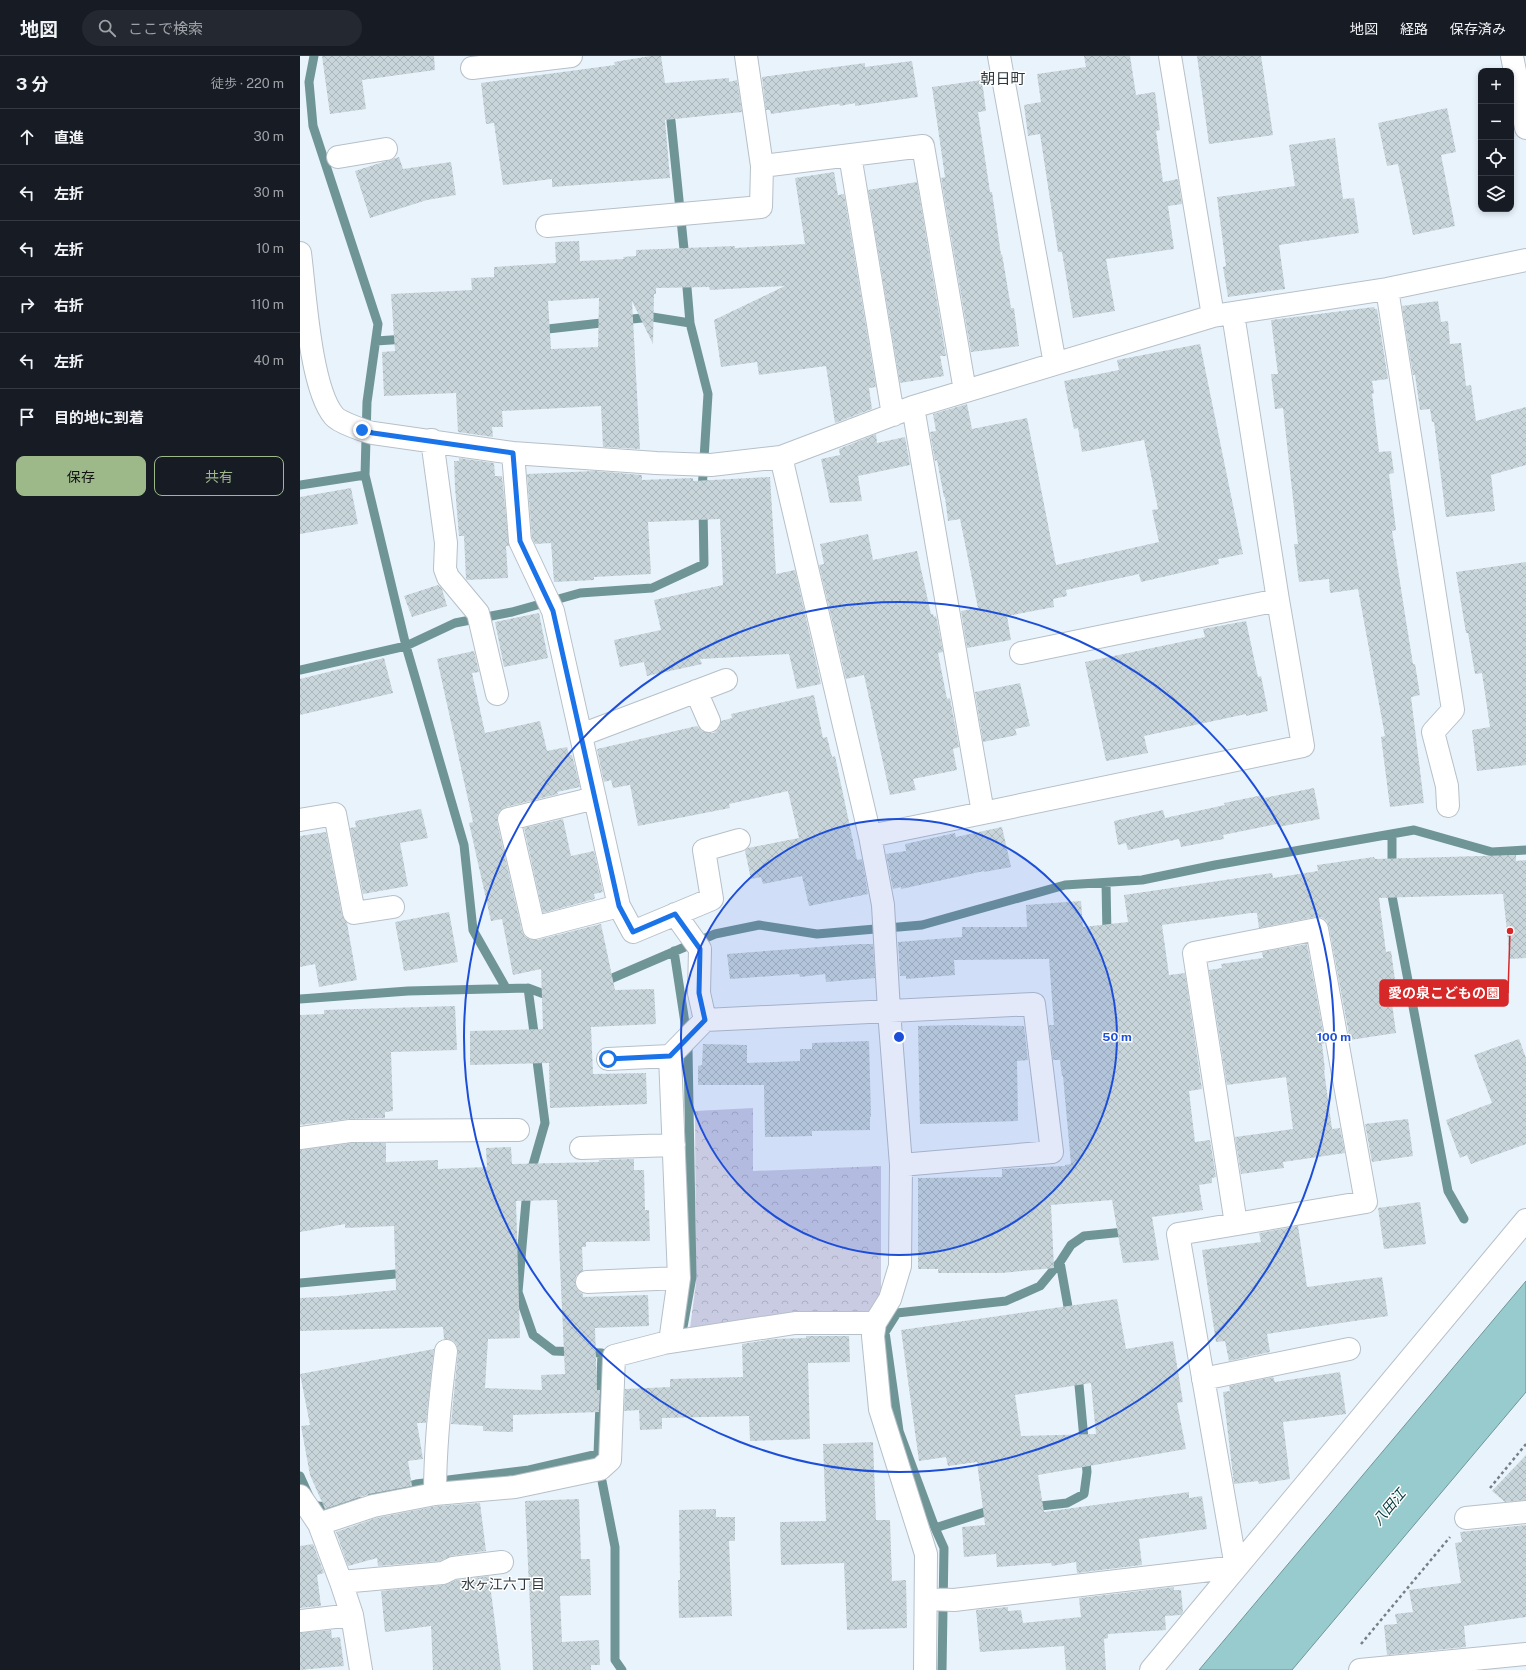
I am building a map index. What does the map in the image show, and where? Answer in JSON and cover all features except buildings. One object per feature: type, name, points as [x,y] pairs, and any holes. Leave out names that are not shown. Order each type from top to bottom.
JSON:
[{"type":"street","points":[[472,68],[541,58],[571,56]]},
{"type":"street","points":[[547,226],[761,207],[762,166],[746,56]]},
{"type":"street","points":[[999,56],[1056,364]]},
{"type":"street","points":[[870,836],[1303,746],[1278,600],[1223,315],[1170,56]]},
{"type":"street","points":[[1512,56],[1526,128]]},
{"type":"street","points":[[762,166],[923,146],[965,391]]},
{"type":"street","points":[[338,157],[386,148]]},
{"type":"street","points":[[850,155],[893,415]]},
{"type":"street","points":[[300,253],[314,362],[323,397],[335,416],[367,431],[513,453],[702,465],[781,457],[913,407],[1223,315],[1387,289],[1526,260]]},
{"type":"street","points":[[1387,289],[1454,710],[1433,732],[1447,786],[1448,806]]},
{"type":"street","points":[[913,407],[983,813]]},
{"type":"street","points":[[432,440],[446,544],[445,569],[448,577],[480,619],[497,694]]},
{"type":"street","points":[[513,453],[520,541],[549,603],[581,735],[619,906],[633,932],[712,899],[704,850],[739,840]]},
{"type":"street","points":[[781,457],[870,836],[884,905],[889,1011],[901,1165],[900,1266],[890,1299],[874,1329],[880,1409],[939,1600],[925,1670]]},
{"type":"street","points":[[1021,653],[1278,600]]},
{"type":"street","points":[[581,735],[726,680]]},
{"type":"street","points":[[696,691],[709,721]]},
{"type":"street","points":[[595,798],[509,819],[534,928],[619,906]]},
{"type":"street","points":[[300,820],[335,814],[354,913],[393,907]]},
{"type":"street","points":[[675,914],[695,942],[699,993],[705,1020]]},
{"type":"street","points":[[1236,1224],[1194,953],[1317,929],[1366,1202],[1178,1234],[1236,1567]]},
{"type":"street","points":[[608,1059],[670,1056],[705,1020],[1034,1004],[1052,1152],[901,1165]]},
{"type":"street","points":[[670,1056],[679,1278],[670,1342]]},
{"type":"street","points":[[300,1138],[350,1131],[518,1130]]},
{"type":"street","points":[[581,1148],[674,1145]]},
{"type":"street","points":[[1151,1670],[1526,1220]]},
{"type":"street","points":[[587,1282],[679,1278]]},
{"type":"street","points":[[319,1524],[435,1484],[515,1487],[600,1468],[610,1460],[614,1356],[670,1342],[795,1323],[874,1329]]},
{"type":"street","points":[[1203,1379],[1349,1349]]},
{"type":"street","points":[[435,1484],[446,1351]]},
{"type":"street","points":[[300,1496],[319,1524],[342,1582],[352,1615],[361,1670]]},
{"type":"street","points":[[1466,1518],[1526,1512]]},
{"type":"street","points":[[342,1582],[443,1573],[453,1568],[502,1562]]},
{"type":"street","points":[[939,1600],[1236,1567]]},
{"type":"street","points":[[300,1621],[352,1615]]},
{"type":"street","points":[[1360,1670],[1526,1654]]},
{"type":"path","points":[[1359,1646],[1526,1444]]},
{"type":"green space","points":[[753,1108],[753,1171],[881,1166],[881,1294],[866,1328],[688,1343],[696,1283],[695,1111]]},
{"type":"water","name":"八田江","points":[[1526,1281],[1526,1392],[1292,1670],[1199,1670]]},
{"type":"waterway","points":[[314,56],[309,82],[313,126],[378,324],[367,402],[365,475],[406,646],[464,845],[473,930],[506,988]]},
{"type":"waterway","points":[[671,121],[685,259]]},
{"type":"waterway","points":[[686,276],[690,323]]},
{"type":"waterway","points":[[622,320],[652,317],[690,323],[708,394],[702,491]]},
{"type":"waterway","points":[[539,330],[610,322]]},
{"type":"waterway","points":[[376,341],[406,339]]},
{"type":"waterway","points":[[300,485],[365,475]]},
{"type":"waterway","points":[[300,670],[406,646],[455,623],[512,612],[580,593],[652,588],[704,564],[703,508]]},
{"type":"waterway","points":[[601,983],[715,934],[759,925],[817,934],[922,925],[1065,885],[1142,880],[1215,865],[1414,830],[1492,852],[1526,850]]},
{"type":"waterway","points":[[1392,834],[1392,870]]},
{"type":"waterway","points":[[1106,883],[1107,935]]},
{"type":"waterway","points":[[1392,885],[1392,896],[1448,1191],[1464,1219]]},
{"type":"waterway","points":[[674,951],[685,1023]]},
{"type":"waterway","points":[[528,988],[535,1040]]},
{"type":"waterway","points":[[300,999],[408,991],[528,988],[552,997]]},
{"type":"waterway","points":[[683,1327],[692,1277],[688,1049]]},
{"type":"waterway","points":[[530,1175],[545,1123],[536,1053]]},
{"type":"waterway","points":[[372,1496],[416,1484],[529,1470],[598,1454],[602,1353],[554,1351],[533,1335],[518,1292],[527,1190]]},
{"type":"waterway","points":[[942,1670],[944,1548],[935,1528],[899,1431],[885,1332],[897,1313],[1006,1301],[1040,1286],[1060,1262],[1071,1245],[1084,1236],[1124,1232],[1129,1229]]},
{"type":"waterway","points":[[1060,1262],[1070,1318]]},
{"type":"waterway","points":[[300,1283],[406,1273]]},
{"type":"waterway","points":[[1032,1507],[1067,1503],[1084,1494],[1087,1472],[1078,1374]]},
{"type":"waterway","points":[[300,1476],[313,1505],[329,1508],[357,1500]]},
{"type":"waterway","points":[[602,1481],[615,1547],[615,1660],[622,1670]]},
{"type":"waterway","points":[[935,1528],[985,1512],[996,1511]]},
{"type":"place","name":"愛の泉こどもの園","points":[[1510,931]]},
{"type":"district","name":"朝日町","points":[[1003,79]]},
{"type":"district","name":"水ヶ江六丁目","points":[[503,1584]]},
{"type":"route","points":[[362,430],[373,433],[432,440],[513,453],[520,541],[553,611],[619,906],[633,932],[675,914],[700,949],[699,993],[705,1020],[670,1056],[608,1059]]}]
